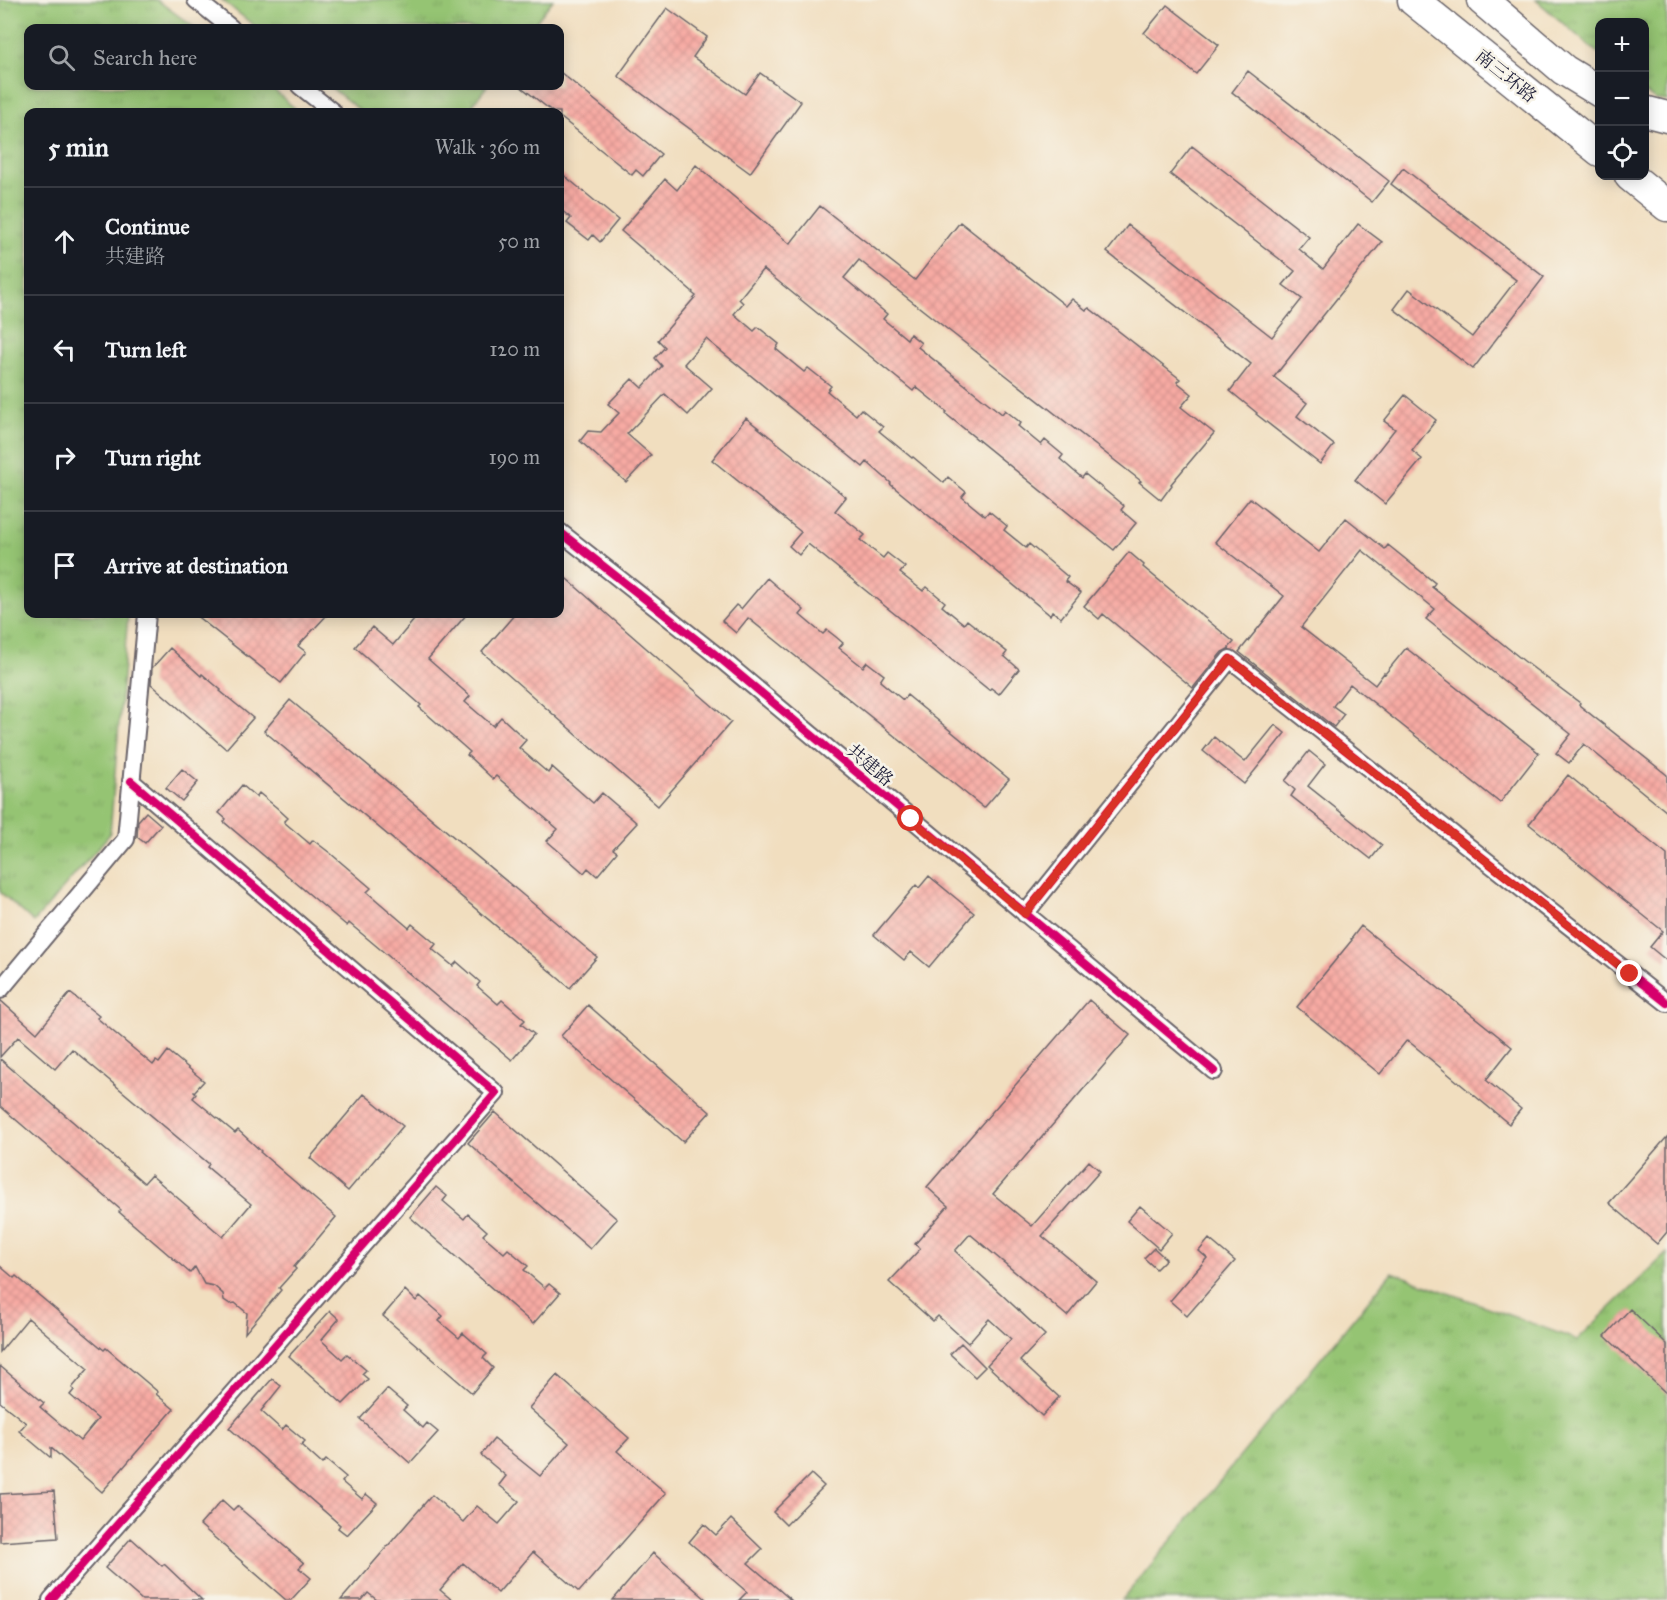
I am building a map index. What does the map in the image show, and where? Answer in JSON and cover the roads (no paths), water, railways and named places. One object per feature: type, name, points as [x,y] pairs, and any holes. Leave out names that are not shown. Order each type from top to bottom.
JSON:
[{"type":"highway","name":"南三环路","points":[[1413,0],[1595,148]]},
{"type":"highway","points":[[1482,0],[1564,70],[1595,89]]},
{"type":"highway","points":[[1649,112],[1667,117]]},
{"type":"highway","points":[[1635,180],[1667,206]]},
{"type":"street","points":[[196,0],[226,24]]},
{"type":"street","points":[[305,90],[328,108]]},
{"type":"street","name":"共建路","points":[[564,535],[716,655],[1214,1071]]},
{"type":"street","points":[[0,990],[126,839],[147,618]]},
{"type":"street","points":[[1025,914],[1230,659],[1667,1003]]},
{"type":"street","points":[[51,1600],[496,1093],[131,781]]}]
